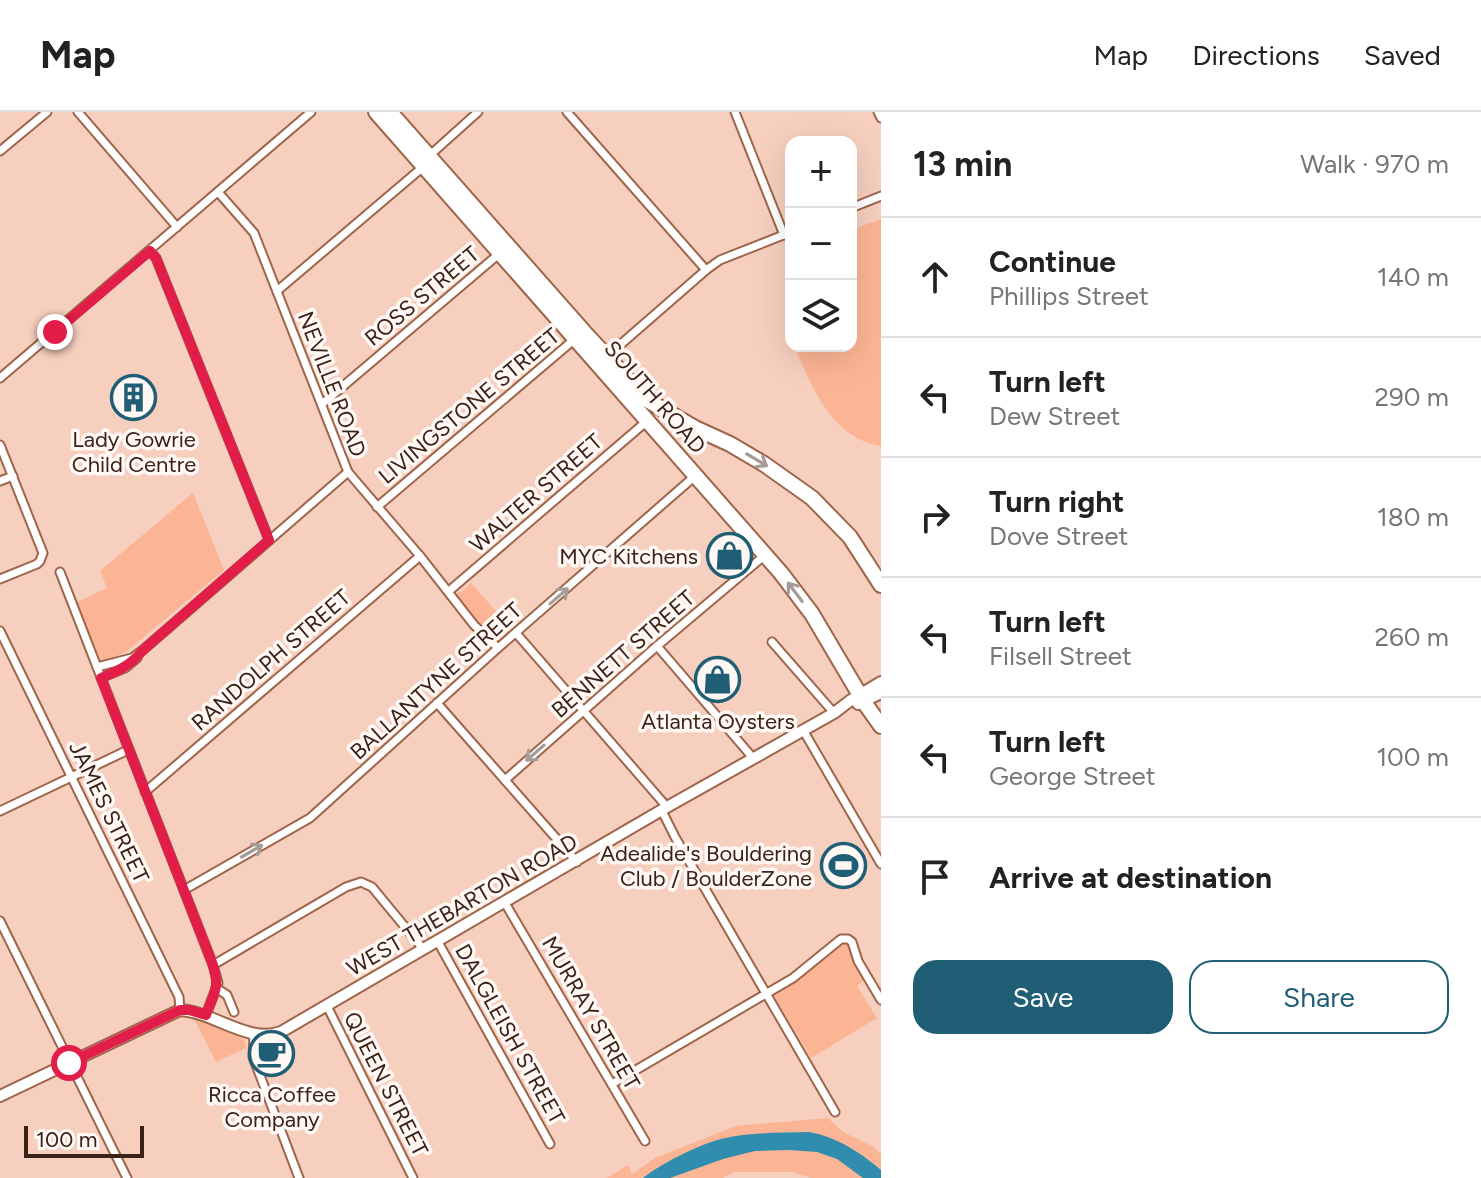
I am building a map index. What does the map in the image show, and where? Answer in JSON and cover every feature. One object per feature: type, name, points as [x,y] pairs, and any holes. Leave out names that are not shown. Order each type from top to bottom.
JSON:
[{"type":"highway","name":"SOUTH ROAD","points":[[376,112],[426,161],[602,361],[647,421],[765,555],[812,614],[881,726]]},
{"type":"highway","name":"SOUTH ROAD","points":[[390,112],[426,161]]},
{"type":"highway","name":"SOUTH ROAD","points":[[602,361],[647,400],[753,457],[812,498],[850,537],[881,585]]},
{"type":"street","points":[[0,151],[47,112]]},
{"type":"street","points":[[78,112],[177,227]]},
{"type":"street","points":[[0,378],[311,112]]},
{"type":"street","points":[[277,291],[478,112]]},
{"type":"street","points":[[567,112],[706,270]]},
{"type":"street","points":[[735,112],[785,228]]},
{"type":"street","points":[[878,112],[881,118]]},
{"type":"street","name":"NEVILLE ROAD","points":[[218,192],[254,233],[348,472],[474,625],[498,648]]},
{"type":"street","points":[[857,206],[881,196]]},
{"type":"street","points":[[602,361],[720,260],[785,234]]},
{"type":"street","name":"ROSS STREET","points":[[322,404],[504,250]]},
{"type":"street","points":[[150,251],[156,258],[269,540]]},
{"type":"street","name":"LIVINGSTONE STREET","points":[[377,507],[579,336]]},
{"type":"street","name":"WALTER STREET","points":[[449,591],[647,421]]},
{"type":"street","points":[[0,445],[43,553],[37,564],[0,579]]},
{"type":"street","points":[[97,667],[132,658],[143,650],[348,472]]},
{"type":"street","points":[[0,481],[13,476]]},
{"type":"street","name":"BALLANTYNE STREET","points":[[184,890],[310,818],[695,476]]},
{"type":"street","name":"BENNETT STREET","points":[[505,780],[765,555]]},
{"type":"street","name":"RANDOLPH STREET","points":[[145,792],[420,556]]},
{"type":"street","points":[[60,572],[213,965],[218,983],[206,1015]]},
{"type":"street","name":"JAMES STREET","points":[[0,631],[179,997],[180,1010]]},
{"type":"street","points":[[516,633],[664,809],[675,837],[835,1112]]},
{"type":"street","points":[[772,642],[834,713]]},
{"type":"street","points":[[657,646],[753,758]]},
{"type":"street","points":[[101,678],[125,668],[143,650]]},
{"type":"street","name":"WEST THEBARTON ROAD","points":[[254,1035],[281,1032],[664,809],[862,698],[881,682]]},
{"type":"street","name":"WEST THEBARTON ROAD","points":[[862,698],[881,693]]},
{"type":"street","points":[[437,703],[577,862]]},
{"type":"street","points":[[803,730],[881,864]]},
{"type":"street","points":[[0,811],[128,750]]},
{"type":"street","points":[[213,965],[346,887],[361,882],[372,887],[424,950]]},
{"type":"street","name":"MURRAY STREET","points":[[505,903],[645,1141]]},
{"type":"street","points":[[0,921],[127,1178]]},
{"type":"street","points":[[612,1084],[793,978],[835,943],[845,939],[852,942],[858,961],[881,1000]]},
{"type":"street","name":"DALGLEISH STREET","points":[[438,942],[550,1144]]},
{"type":"street","points":[[216,988],[227,995],[234,1012]]},
{"type":"street","name":"QUEEN STREET","points":[[327,1006],[413,1178]]},
{"type":"street","points":[[0,1096],[180,1010],[189,1010],[254,1035],[253,1057],[299,1178]]},
{"type":"shaded area","points":[[881,219],[881,446],[849,433],[836,421],[816,393],[797,352],[857,352],[857,228]]},
{"type":"shaded area","points":[[193,493],[224,570],[127,651],[100,666],[77,602],[107,588],[100,571]]},
{"type":"shaded area","points":[[471,583],[512,629],[499,640],[480,625],[456,595]]},
{"type":"shaded area","points":[[842,942],[849,943],[852,957],[864,980],[857,986],[877,1018],[811,1058],[773,994],[796,981]]},
{"type":"shaded area","points":[[194,1019],[233,1033],[244,1040],[246,1048],[216,1062]]},
{"type":"shaded area","points":[[828,1118],[843,1132],[874,1147],[881,1154],[881,1178],[813,1178],[792,1172],[734,1172],[723,1178],[607,1178],[628,1165],[632,1174],[655,1158],[736,1126]]},
{"type":"water","points":[[809,1132],[839,1141],[856,1151],[881,1170],[881,1178],[863,1178],[837,1159],[817,1152],[789,1150],[755,1151],[670,1178],[643,1178],[680,1155],[721,1139]]},
{"type":"place","name":"Lady Gowrie Child Centre","points":[[134,398]]},
{"type":"place","name":"MYC Kitchens","points":[[729,556]]},
{"type":"place","name":"Atlanta Oysters","points":[[718,680]]},
{"type":"place","name":"Adealide's Bouldering Club / BoulderZone","points":[[843,866]]},
{"type":"place","name":"Ricca Coffee Company","points":[[272,1053]]},
{"type":"route","points":[[55,332],[150,251],[156,258],[269,540],[135,660],[101,678],[213,965],[218,983],[213,999],[206,1015],[180,1010],[69,1063]]}]
